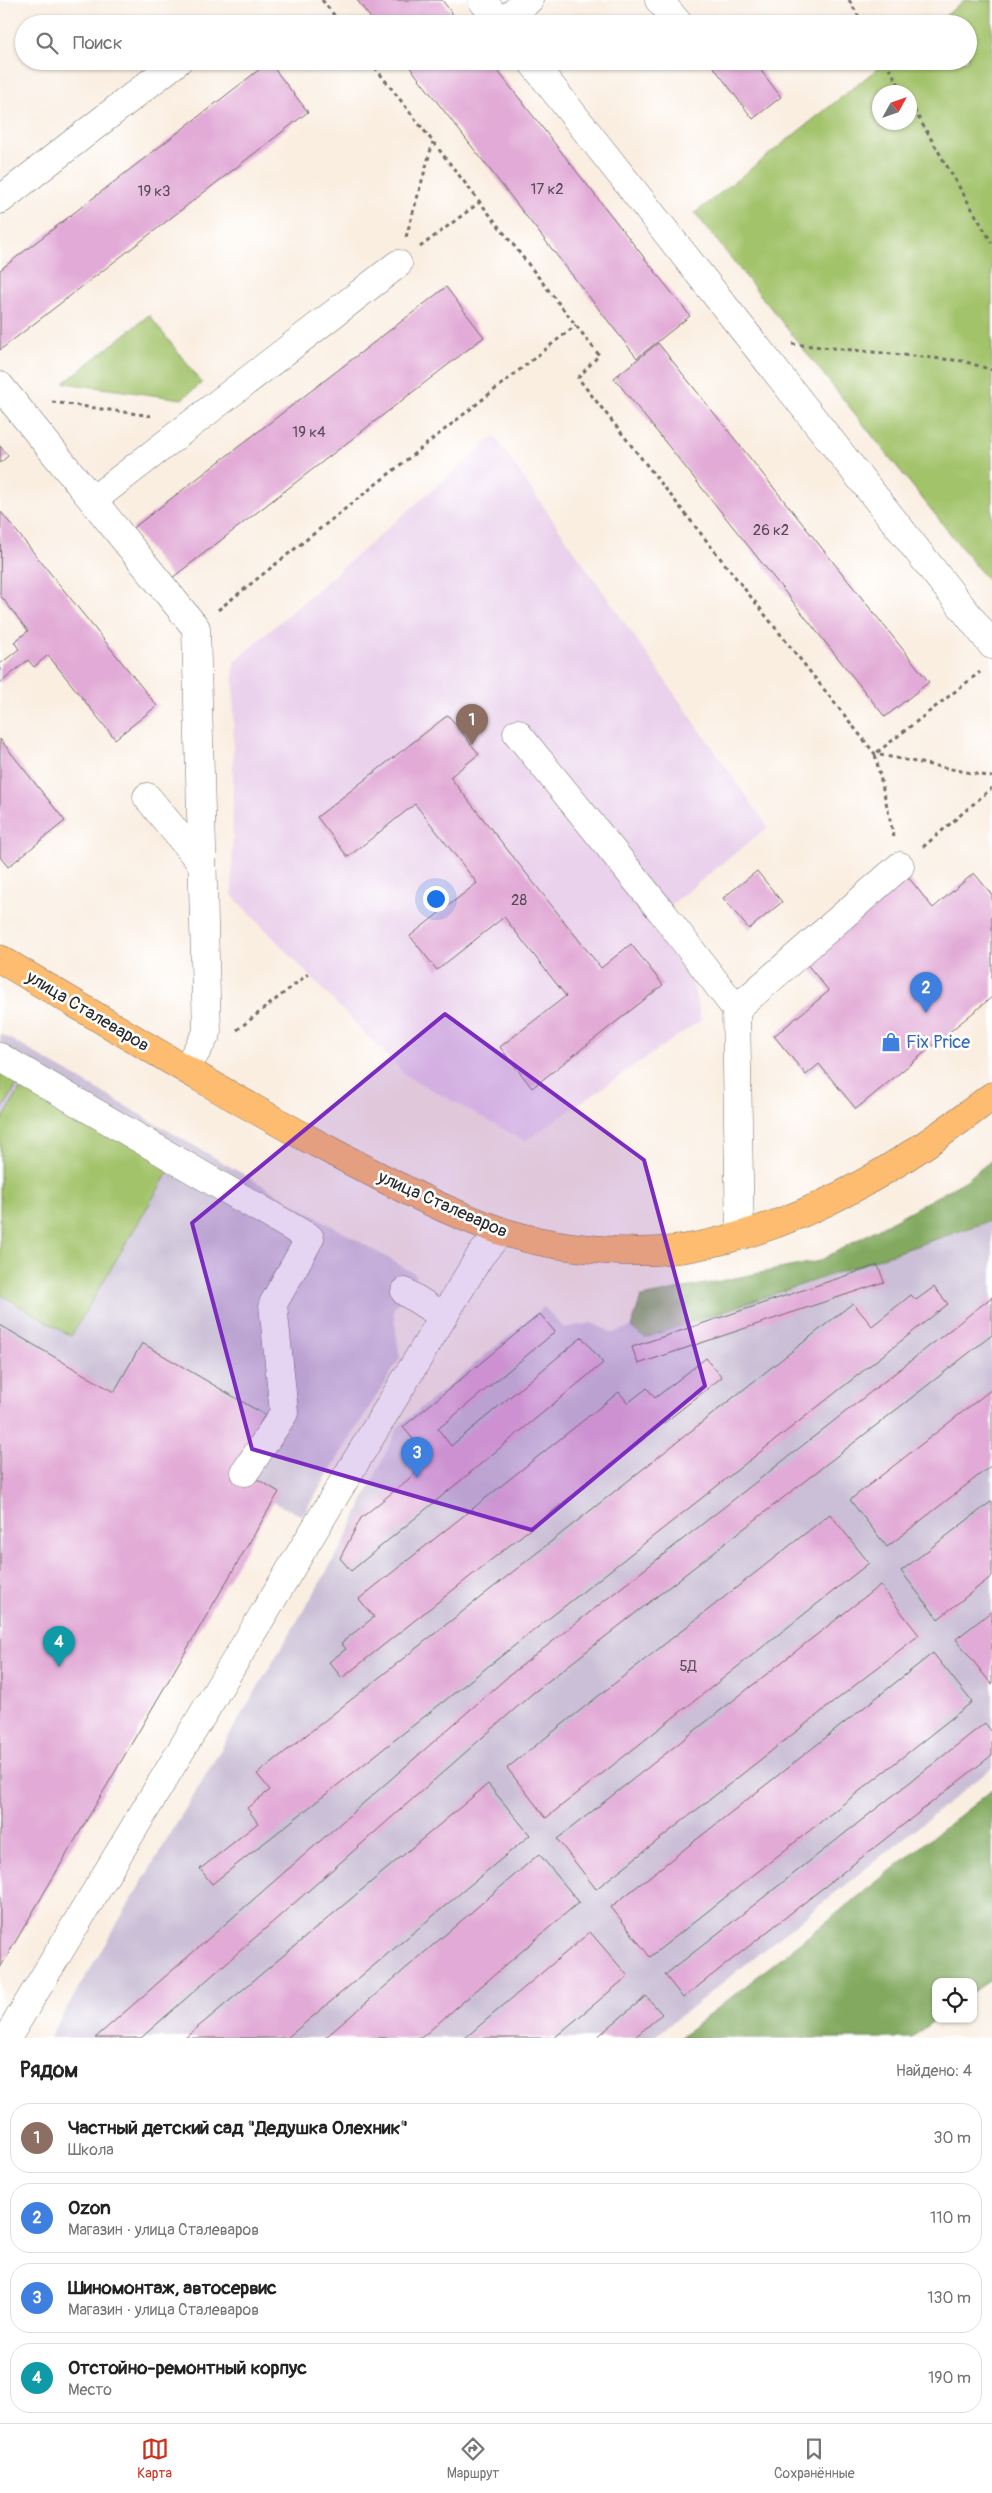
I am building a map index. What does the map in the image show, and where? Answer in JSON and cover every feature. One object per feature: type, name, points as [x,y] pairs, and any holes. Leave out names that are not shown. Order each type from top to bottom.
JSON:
[{"type":"main road","name":"улица Сталеваров","points":[[0,959],[299,1134],[376,1175],[442,1207],[501,1231],[536,1240],[579,1247],[639,1251],[691,1248],[740,1236],[783,1221],[834,1200],[875,1177],[946,1132],[992,1096]]},
{"type":"lane","points":[[482,0],[494,15]]},
{"type":"lane","points":[[512,15],[529,0]]},
{"type":"lane","points":[[659,0],[672,15]]},
{"type":"lane","points":[[0,200],[166,70]]},
{"type":"lane","points":[[538,70],[751,339],[988,656]]},
{"type":"lane","points":[[92,500],[398,264]]},
{"type":"lane","points":[[4,390],[196,628],[206,1033],[186,1069]]},
{"type":"lane","points":[[517,733],[662,912],[736,1009],[740,1236]]},
{"type":"lane","points":[[147,797],[202,864]]},
{"type":"lane","points":[[736,1009],[900,866]]},
{"type":"lane","points":[[0,1056],[310,1238],[273,1304],[284,1413],[245,1472]]},
{"type":"lane","points":[[7,2038],[443,1316],[480,1256],[501,1231]]},
{"type":"lane","points":[[405,1292],[443,1316]]},
{"type":"path","points":[[322,0],[334,15]]},
{"type":"path","points":[[848,0],[857,15]]},
{"type":"path","points":[[377,70],[599,355],[578,378],[875,754],[900,866],[992,788]]},
{"type":"path","points":[[890,70],[899,85]]},
{"type":"path","points":[[917,115],[992,243]]},
{"type":"path","points":[[398,264],[433,142]]},
{"type":"path","points":[[398,264],[480,202]]},
{"type":"path","points":[[196,628],[576,325]]},
{"type":"path","points":[[751,339],[962,361],[992,370]]},
{"type":"path","points":[[4,390],[193,422]]},
{"type":"path","points":[[875,754],[988,656]]},
{"type":"path","points":[[875,754],[992,777]]},
{"type":"path","points":[[236,1031],[308,974]]},
{"type":"highlighted area","points":[[445,1014],[644,1160],[705,1386],[532,1530],[252,1449],[192,1223]]},
{"type":"shaded area","points":[[494,436],[768,827],[648,923],[692,981],[701,1020],[525,1141],[405,1075],[232,895],[234,662]]},
{"type":"shaded area","points":[[0,1033],[417,1275],[393,1310],[400,1358],[302,1516],[273,1502],[0,1968]]},
{"type":"shaded area","points":[[992,1220],[992,1768],[653,2038],[49,2038],[343,1544],[398,1427],[544,1307],[564,1328],[592,1323],[613,1333],[631,1327],[646,1338]]},
{"type":"green space","points":[[965,0],[992,0],[992,586],[695,213],[876,70],[977,70],[977,15],[946,15]]},
{"type":"green space","points":[[149,315],[202,383],[182,399],[64,383]]},
{"type":"green space","points":[[0,1062],[23,1075],[0,1113]]},
{"type":"green space","points":[[27,1078],[173,1164],[71,1336],[0,1294],[0,1124]]},
{"type":"green space","points":[[992,1160],[992,1220],[645,1338],[631,1327],[641,1297],[819,1261],[965,1181]]},
{"type":"green space","points":[[992,1790],[992,1979],[977,1989],[977,1978],[932,1978],[932,2022],[911,2038],[680,2038]]},
{"type":"building","points":[[357,0],[442,0],[453,15],[368,15]]},
{"type":"building","points":[[259,70],[275,70],[308,112],[0,350],[0,270]]},
{"type":"building","points":[[412,70],[497,70],[690,316],[637,358]]},
{"type":"building","points":[[716,70],[761,70],[781,97],[753,119]]},
{"type":"building","points":[[446,287],[484,337],[172,578],[133,528]]},
{"type":"building","points":[[658,343],[929,682],[885,717],[614,378]]},
{"type":"building","points":[[0,446],[8,456],[0,463]]},
{"type":"building","points":[[1,512],[157,706],[115,739],[48,655],[34,667],[28,660],[0,683],[0,664],[19,649],[14,642],[28,631],[0,595]]},
{"type":"building","points":[[448,715],[479,754],[450,777],[601,968],[631,944],[663,985],[532,1088],[500,1047],[566,996],[504,917],[437,970],[410,936],[477,883],[415,804],[348,857],[317,817]]},
{"type":"building","points":[[0,739],[65,821],[8,867],[0,857]]},
{"type":"building","points":[[757,871],[782,902],[749,929],[723,898]]},
{"type":"building","points":[[974,873],[992,895],[992,997],[856,1109],[819,1064],[806,1075],[774,1036],[829,991],[805,962],[908,877],[933,908]]},
{"type":"building","points":[[878,1265],[884,1282],[638,1364],[632,1347]]},
{"type":"building","points":[[934,1287],[948,1304],[212,1884],[200,1869],[258,1823],[247,1808],[270,1790],[257,1774],[853,1303],[872,1326],[911,1295],[916,1300]]},
{"type":"building","points":[[992,1297],[992,1335],[533,1693],[141,2038],[95,2038],[511,1674]]},
{"type":"building","points":[[540,1314],[555,1332],[438,1429],[451,1446],[582,1337],[603,1363],[351,1571],[340,1558],[361,1518],[431,1461],[403,1427]]},
{"type":"building","points":[[0,1325],[114,1392],[142,1343],[265,1415],[235,1466],[279,1492],[0,1968]]},
{"type":"building","points":[[706,1358],[722,1377],[342,1678],[329,1662],[346,1649],[341,1643],[374,1617],[359,1599],[619,1392],[628,1403],[647,1388],[655,1398]]},
{"type":"building","points":[[992,1389],[992,1465],[887,1547],[850,1500]]},
{"type":"building","points":[[992,1501],[992,1576],[938,1619],[901,1571]]},
{"type":"building","points":[[830,1514],[869,1563],[546,1818],[507,1768]]},
{"type":"building","points":[[880,1585],[919,1635],[596,1889],[557,1839]]},
{"type":"building","points":[[992,1611],[992,1685],[956,1639]]},
{"type":"building","points":[[933,1653],[972,1702],[650,1957],[611,1907]]},
{"type":"building","points":[[985,1723],[992,1732],[992,1755],[683,1998],[665,1975]]},
{"type":"building","points":[[488,1784],[530,1835],[287,2038],[185,2038]]},
{"type":"building","points":[[539,1854],[579,1902],[421,2038],[325,2038]]},
{"type":"building","points":[[590,1932],[628,1976],[554,2038],[465,2038]]},
{"type":"building","points":[[646,1996],[662,2014],[634,2038],[596,2038]]},
{"type":"place","name":"Частный детский сад \"Дедушка Олехник\"","points":[[472,745]]},
{"type":"place","name":"Ozon","points":[[926,1013]]},
{"type":"place","name":"Fix Price","points":[[891,1042]]},
{"type":"place","name":"Шиномонтаж, автосервис","points":[[417,1478]]},
{"type":"place","name":"Отстойно-ремонтный корпус","points":[[59,1667]]}]
